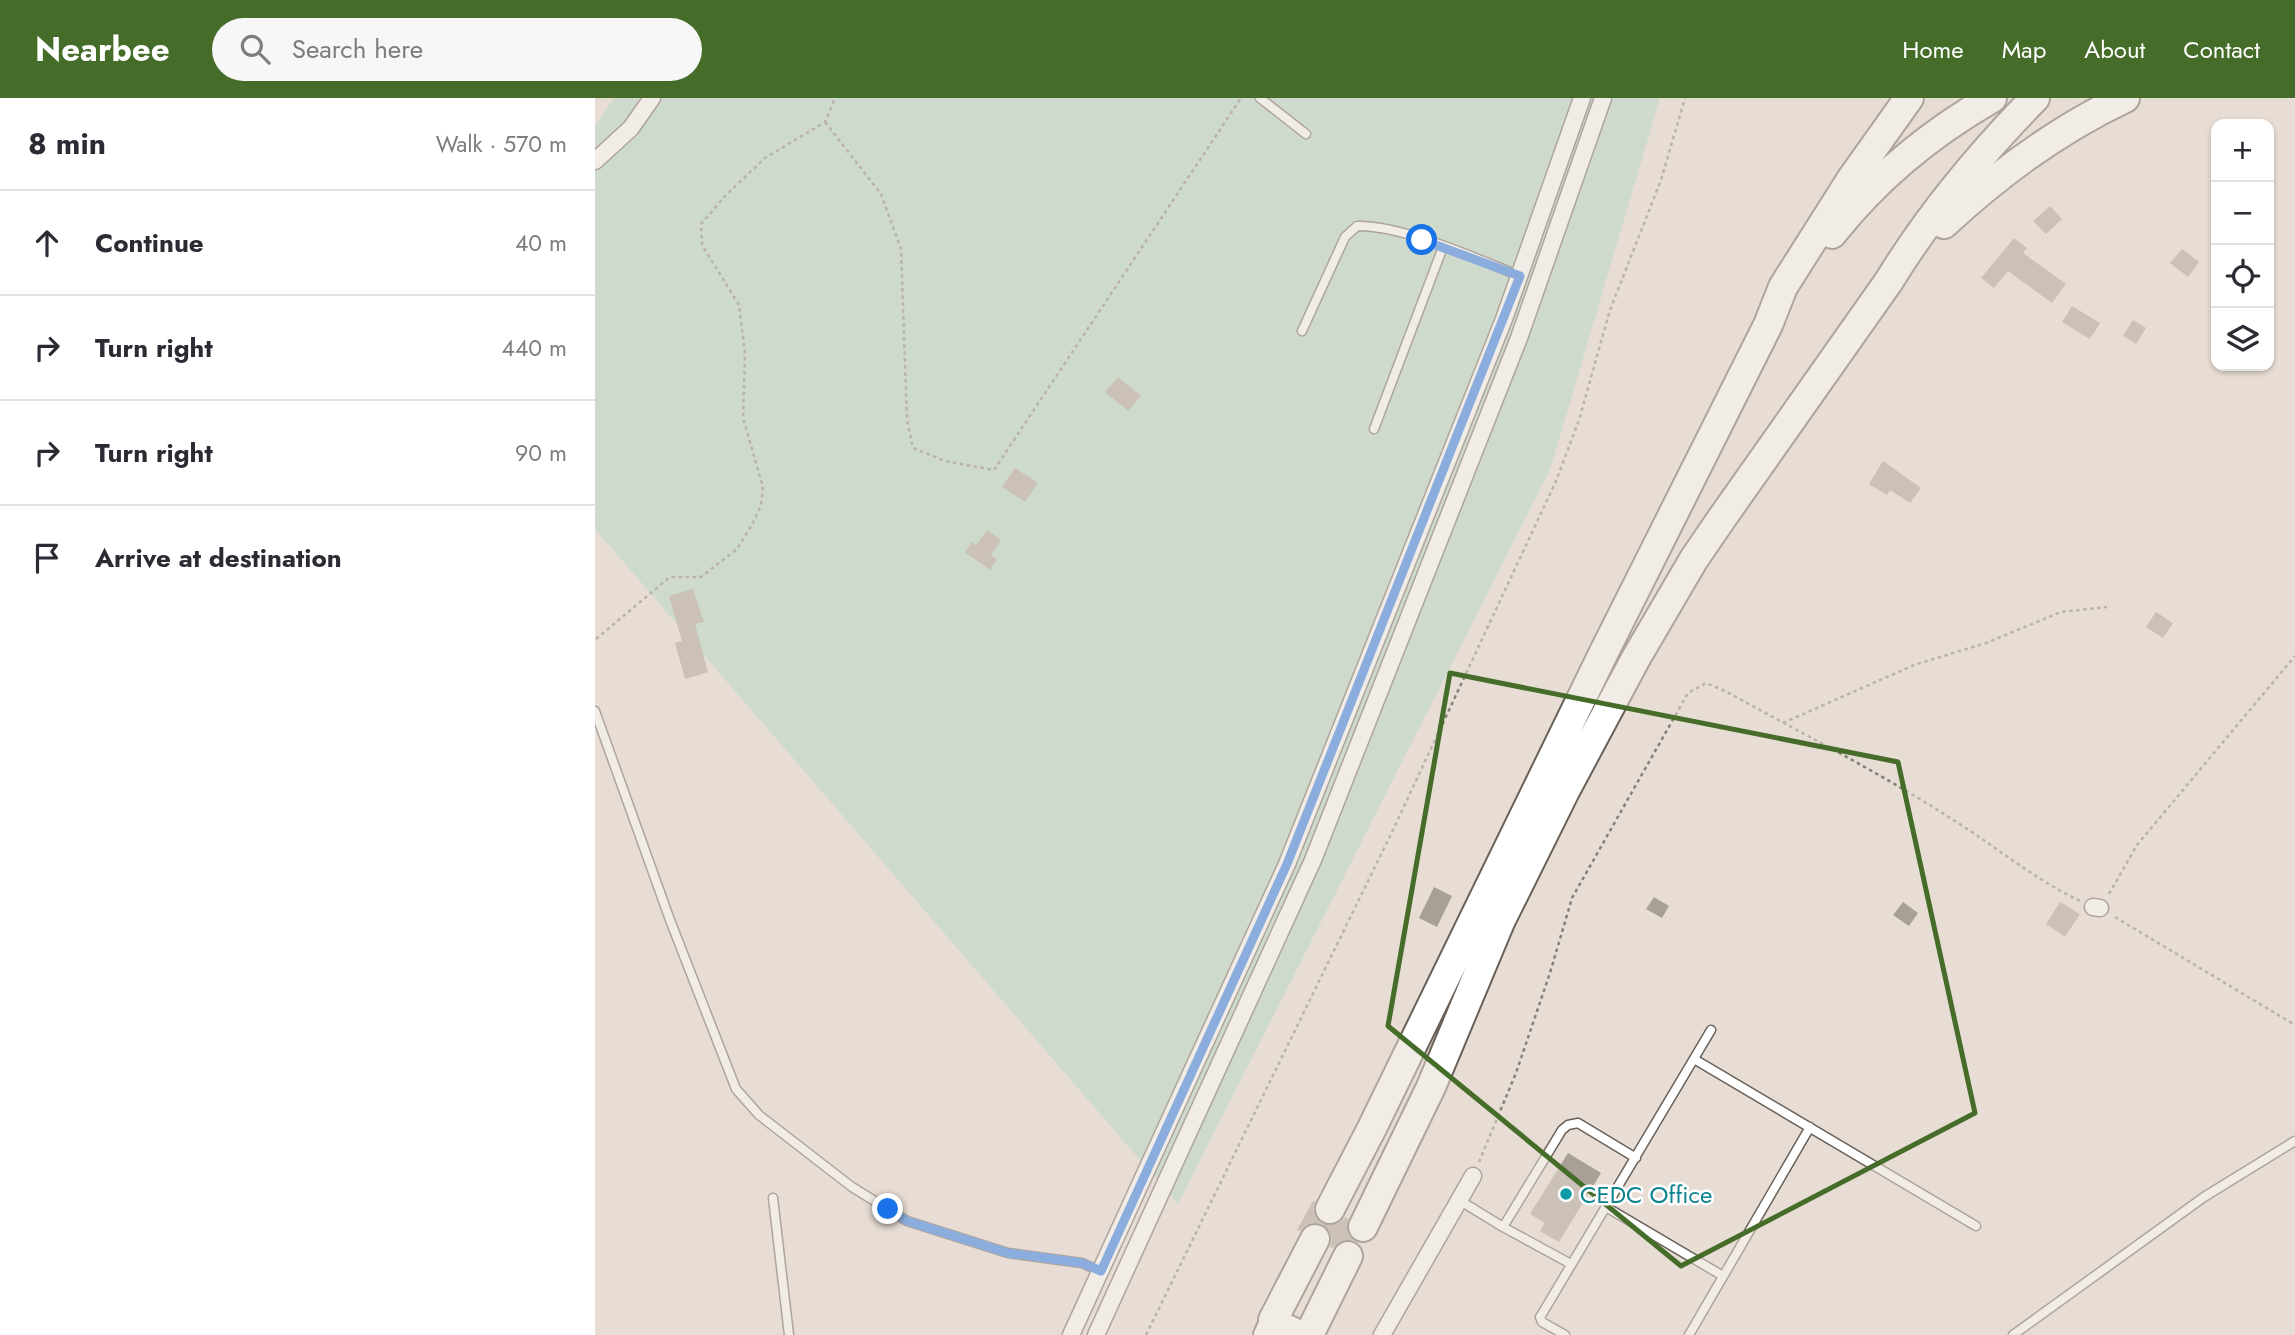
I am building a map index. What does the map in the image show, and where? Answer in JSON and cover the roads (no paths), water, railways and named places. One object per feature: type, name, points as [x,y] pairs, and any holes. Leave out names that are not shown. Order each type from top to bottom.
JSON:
[{"type":"highway","points":[[1330,1209],[1686,484],[1768,324],[1783,287],[1812,237],[1909,98]]},
{"type":"highway","points":[[1768,324],[1824,245],[1866,197],[1919,147],[1992,98]]},
{"type":"highway","points":[[1363,1227],[1431,1087],[1500,922],[1565,791],[1636,658],[1687,571],[1889,281],[1912,243],[1965,175],[2035,98]]},
{"type":"highway","points":[[1889,281],[1940,228],[2009,168],[2071,127],[2125,98]]},
{"type":"highway","points":[[1269,1328],[1315,1239]]},
{"type":"highway","points":[[1307,1335],[1348,1256]]},
{"type":"main road","points":[[1269,1328],[1307,1335]]},
{"type":"street","points":[[595,160],[631,128],[652,98]]},
{"type":"street","points":[[1071,1335],[1267,909],[1520,276],[1581,98]]},
{"type":"street","points":[[1096,1335],[1299,894],[1519,338],[1604,98]]},
{"type":"street","points":[[1382,1335],[1473,1176]]},
{"type":"lane","points":[[1260,98],[1306,134]]},
{"type":"lane","points":[[1302,331],[1345,237],[1357,226],[1371,226],[1443,247],[1520,276]]},
{"type":"lane","points":[[1374,429],[1443,247]]},
{"type":"lane","points":[[595,712],[670,920],[736,1089],[759,1115],[852,1187],[907,1221],[1008,1253],[1082,1263],[1101,1271]]},
{"type":"lane","points":[[1346,715],[1368,723]]},
{"type":"lane","points":[[1565,1335],[1542,1322],[1541,1317],[1711,1030]]},
{"type":"lane","points":[[1694,1059],[1976,1226]]},
{"type":"lane","points":[[1503,1227],[1562,1130],[1568,1125],[1578,1123],[1636,1158]]},
{"type":"lane","points":[[1689,1335],[1810,1127]]},
{"type":"lane","points":[[2013,1335],[2204,1197],[2295,1141]]},
{"type":"lane","points":[[773,1198],[789,1335]]},
{"type":"lane","points":[[1459,1200],[1571,1264]]},
{"type":"lane","points":[[1606,1207],[1723,1276]]},
{"type":"place","name":"CEDC Office","points":[[1566,1194]]}]
